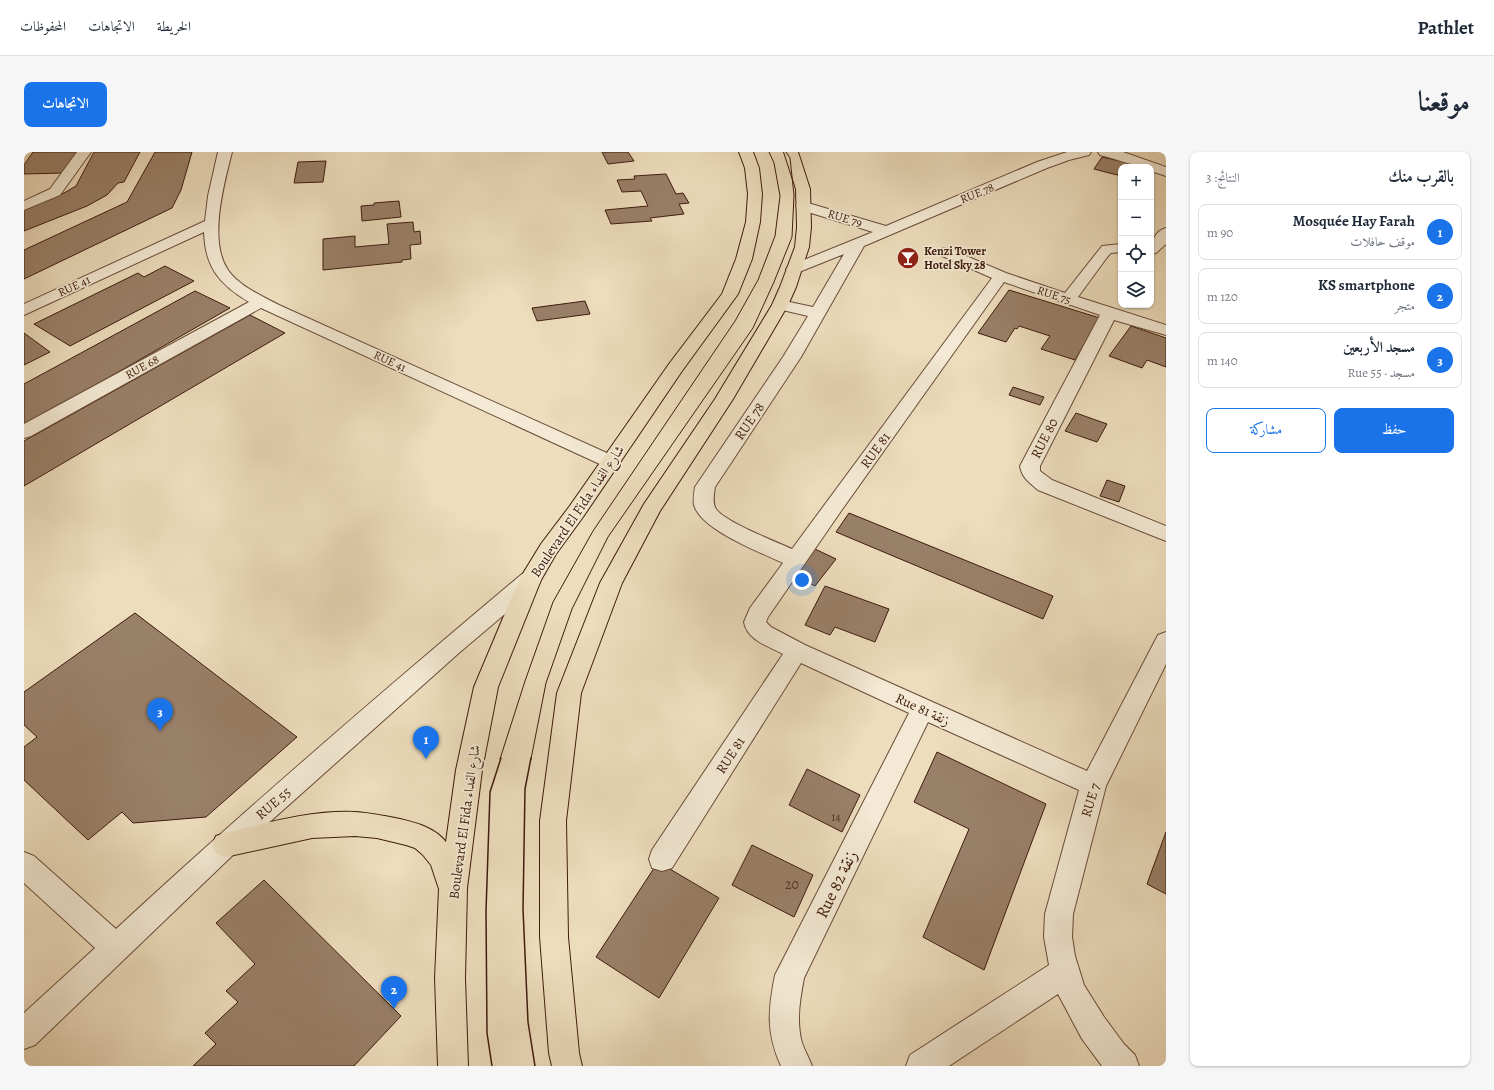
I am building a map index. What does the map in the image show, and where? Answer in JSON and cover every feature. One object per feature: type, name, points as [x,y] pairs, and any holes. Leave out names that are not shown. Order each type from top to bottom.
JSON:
[{"type":"main road","name":"Boulevard El Fida شارع الفداء","points":[[453,1066],[450,978],[453,888],[469,770],[486,687],[530,580],[548,549],[576,512],[675,368],[730,294],[738,276],[749,238],[755,207],[754,179],[746,152]]},
{"type":"main road","points":[[567,1066],[564,1053],[554,938],[553,821],[569,693],[611,583],[648,516],[724,399],[780,305],[802,247],[804,227],[803,189],[791,152]]},
{"type":"main road","points":[[225,845],[304,827],[336,823],[366,823],[394,829],[428,842],[440,854],[453,888]]},
{"type":"street","points":[[24,206],[55,192],[84,152]]},
{"type":"street","name":"RUE 41","points":[[226,152],[216,191],[212,223],[214,255],[216,264],[221,271],[237,286],[260,302],[611,462]]},
{"type":"street","name":"RUE 78","points":[[794,269],[857,245],[1046,158],[1079,152]]},
{"type":"street","points":[[1105,152],[1119,155],[1166,172]]},
{"type":"street","name":"RUE 79","points":[[803,206],[886,231]]},
{"type":"street","name":"RUE 41","points":[[24,310],[212,223]]},
{"type":"street","points":[[1154,247],[1159,243],[1166,232]]},
{"type":"street","name":"RUE 78","points":[[796,560],[723,525],[707,513],[702,497],[705,488],[792,357],[857,245]]},
{"type":"street","points":[[1069,299],[1103,253],[1107,249],[1118,248]]},
{"type":"street","name":"RUE 75","points":[[945,252],[972,262],[1001,276],[1109,313],[1166,330]]},
{"type":"street","name":"RUE 81","points":[[756,627],[755,622],[758,614],[838,499],[1001,276]]},
{"type":"street","name":"RUE 68","points":[[24,432],[260,302]]},
{"type":"street","points":[[780,305],[818,313]]},
{"type":"street","name":"RUE 80","points":[[1109,313],[1030,466],[1031,474],[1045,485],[1166,534]]},
{"type":"street","name":"RUE 55","points":[[24,1034],[225,845],[452,646],[530,580]]},
{"type":"street","name":"Rue 81 زنقة","points":[[756,627],[763,633],[797,651],[923,710],[1093,785]]},
{"type":"street","name":"RUE 81","points":[[662,859],[797,651]]},
{"type":"street","name":"RUE 7","points":[[1124,1066],[1112,1055],[1093,1028],[1071,991],[1064,972],[1058,937],[1059,914],[1093,785],[1163,654]]},
{"type":"street","name":"Rue 82 زنقة","points":[[797,1066],[790,1054],[784,1030],[782,1013],[790,975],[923,710]]},
{"type":"street","points":[[24,865],[116,948]]},
{"type":"street","points":[[921,1066],[1064,972]]},
{"type":"building","points":[[33,152],[77,152],[63,173],[24,174],[24,165]]},
{"type":"building","points":[[94,152],[140,152],[124,182],[118,183],[107,195],[87,206],[24,231],[24,210],[64,193],[76,186]]},
{"type":"building","points":[[155,152],[192,152],[181,190],[172,208],[24,279],[24,250],[127,202]]},
{"type":"building","points":[[602,152],[628,152],[634,161],[608,164]]},
{"type":"building","points":[[1102,157],[1129,163],[1118,164],[1118,175],[1094,169]]},
{"type":"building","points":[[326,161],[323,182],[294,183],[298,162]]},
{"type":"building","points":[[666,174],[676,194],[683,193],[689,203],[679,204],[684,214],[650,218],[652,221],[611,224],[605,210],[648,206],[641,191],[622,192],[617,180],[635,179],[634,176]]},
{"type":"building","points":[[399,201],[401,217],[362,221],[361,206],[374,205],[374,203]]},
{"type":"building","points":[[413,222],[414,232],[420,231],[421,244],[410,245],[411,259],[402,260],[402,262],[323,270],[323,239],[355,236],[355,247],[389,244],[387,224]]},
{"type":"building","points":[[165,266],[194,281],[70,346],[34,324],[138,273],[144,277]]},
{"type":"building","points":[[1009,290],[1100,318],[1075,360],[1041,349],[1050,336],[1019,326],[1017,329],[1015,328],[1006,342],[978,333]]},
{"type":"building","points":[[195,291],[230,308],[24,426],[24,384]]},
{"type":"building","points":[[585,301],[590,314],[537,321],[532,308]]},
{"type":"building","points":[[250,315],[285,333],[24,486],[24,441]]},
{"type":"building","points":[[1131,326],[1166,338],[1166,367],[1147,360],[1142,368],[1109,356]]},
{"type":"building","points":[[24,333],[50,352],[24,365]]},
{"type":"building","points":[[1013,387],[1044,397],[1040,405],[1009,395]]},
{"type":"building","points":[[1076,413],[1107,424],[1097,442],[1065,431]]},
{"type":"building","points":[[1107,480],[1125,486],[1119,502],[1100,496]]},
{"type":"building","points":[[849,513],[1053,596],[1043,619],[836,532]]},
{"type":"building","points":[[815,549],[836,559],[815,586],[794,575]]},
{"type":"building","points":[[825,586],[889,609],[875,642],[835,627],[830,635],[805,625]]},
{"type":"building","points":[[135,613],[297,737],[206,817],[133,823],[122,812],[88,840],[24,780],[24,747],[37,737],[24,725],[24,692]]},
{"type":"building","points":[[937,752],[1046,804],[984,970],[923,937],[969,829],[914,802]]},
{"type":"building","points":[[807,769],[860,795],[842,832],[789,805]]},
{"type":"building","points":[[1166,832],[1166,894],[1147,884]]},
{"type":"building","points":[[752,845],[813,875],[794,917],[732,885]]},
{"type":"building","points":[[658,862],[719,898],[659,998],[596,957]]},
{"type":"building","points":[[264,880],[401,1016],[354,1066],[193,1066],[216,1044],[205,1033],[238,1002],[226,991],[255,964],[216,923]]},
{"type":"tram line","points":[[500,759],[525,681],[553,602],[593,531],[735,321],[758,280],[775,236],[780,196],[774,163],[769,152]]},
{"type":"tram line","points":[[531,759],[546,683],[572,609],[608,537],[753,328],[774,282],[792,237],[794,195],[790,158],[786,152]]},
{"type":"tram line","points":[[492,1066],[487,1033],[486,911],[490,792],[501,758]]},
{"type":"tram line","points":[[531,758],[525,789],[523,909],[528,1022],[535,1066]]},
{"type":"place","name":"Kenzi Tower Hotel Sky 28","points":[[908,258]]},
{"type":"place","name":"مسجد الأربعين","points":[[160,731]]},
{"type":"place","name":"Mosquée Hay Farah","points":[[426,759]]},
{"type":"place","name":"KS smartphone","points":[[394,1009]]}]
